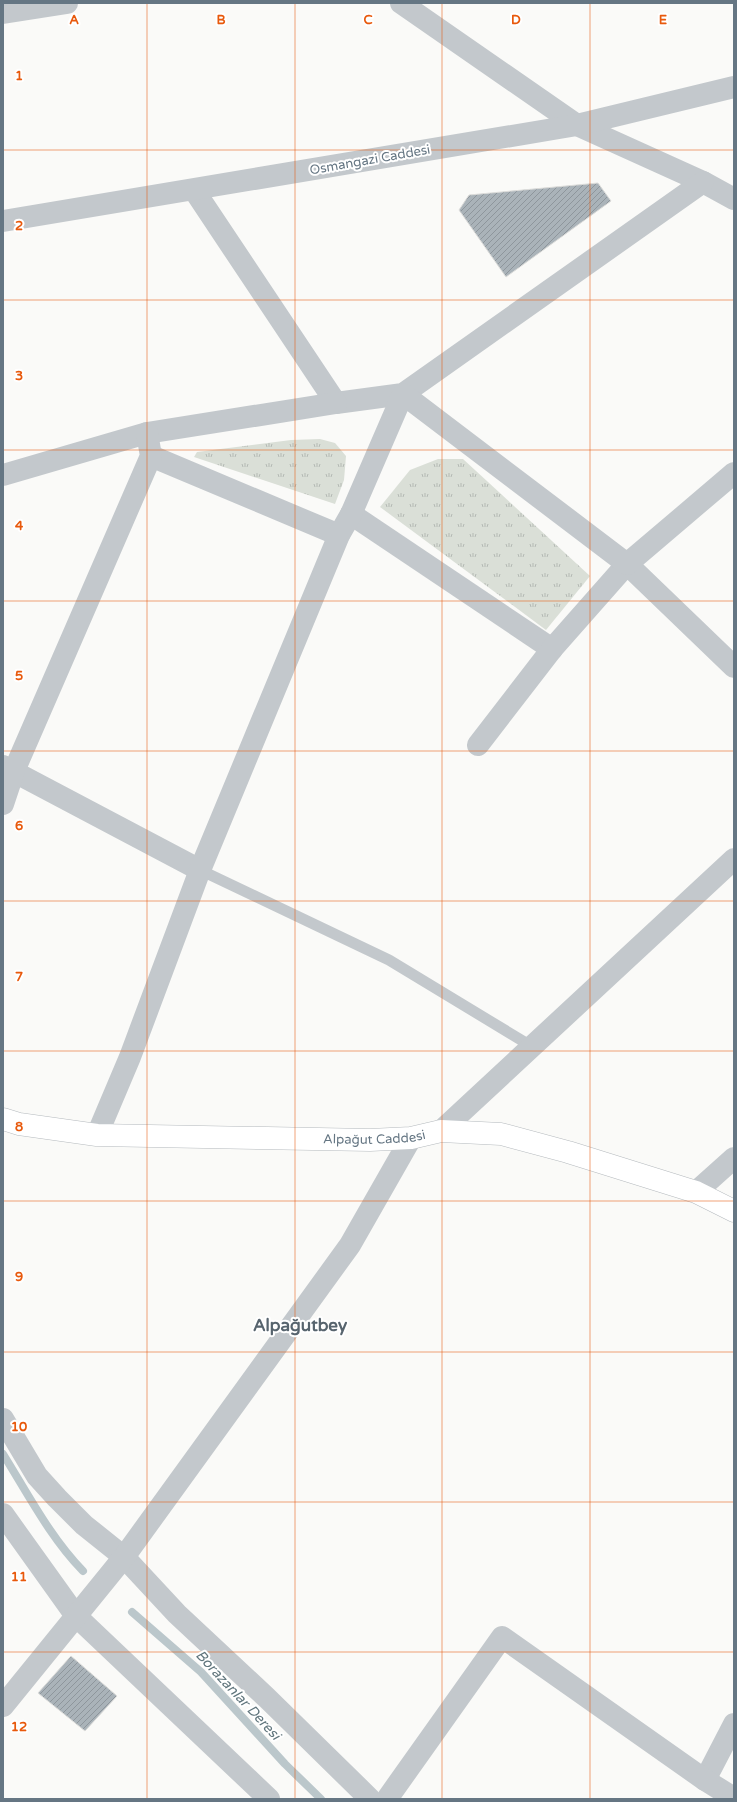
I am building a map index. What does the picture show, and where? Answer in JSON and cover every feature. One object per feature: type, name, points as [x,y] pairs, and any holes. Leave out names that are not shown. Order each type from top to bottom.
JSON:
[{"type":"main road","name":"Alpağut Caddesi","points":[[3,1119],[19,1124],[97,1135],[370,1140],[411,1138],[440,1131],[501,1134],[568,1152],[696,1192],[734,1211]]},
{"type":"street","points":[[3,13],[67,3]]},
{"type":"street","points":[[401,3],[576,125],[703,182],[734,199]]},
{"type":"street","name":"Osmangazi Caddesi","points":[[3,222],[576,125],[734,86]]},
{"type":"street","points":[[3,475],[147,432],[403,394],[703,182]]},
{"type":"street","points":[[194,190],[336,404]]},
{"type":"street","points":[[97,1135],[130,1057],[200,870],[339,535],[351,514],[403,394]]},
{"type":"street","points":[[403,394],[627,564],[734,667]]},
{"type":"street","points":[[3,804],[8,769],[151,456],[147,432]]},
{"type":"street","points":[[151,456],[339,535]]},
{"type":"street","points":[[478,745],[552,650],[627,564],[734,473]]},
{"type":"street","points":[[351,514],[552,650]]},
{"type":"street","points":[[8,769],[200,870]]},
{"type":"street","points":[[440,1131],[734,859]]},
{"type":"street","points":[[3,1706],[124,1557],[350,1245],[411,1138]]},
{"type":"street","points":[[696,1192],[734,1158]]},
{"type":"street","points":[[3,1419],[37,1476],[57,1498],[84,1525],[124,1557],[177,1614],[267,1698],[370,1799]]},
{"type":"street","points":[[3,1514],[76,1616],[269,1799]]},
{"type":"street","points":[[387,1799],[502,1637],[705,1780],[734,1798]]},
{"type":"street","points":[[705,1780],[734,1724]]},
{"type":"lane","points":[[200,870],[389,960],[531,1046]]},
{"type":"green space","points":[[320,439],[335,443],[346,456],[344,480],[335,504],[194,457],[197,452],[291,440]]},
{"type":"green space","points":[[438,459],[463,459],[590,576],[546,630],[380,507],[410,470]]},
{"type":"building","points":[[598,183],[611,201],[506,277],[459,210],[469,195]]},
{"type":"building","points":[[71,1656],[117,1696],[85,1731],[38,1693]]},
{"type":"waterway","name":"Borazanlar Deresi","points":[[3,1454],[50,1530],[83,1571]]},
{"type":"waterway","name":"Borazanlar Deresi","points":[[132,1612],[201,1672],[285,1764],[321,1799]]},
{"type":"district","name":"Alpağutbey","points":[[300,1325]]}]
